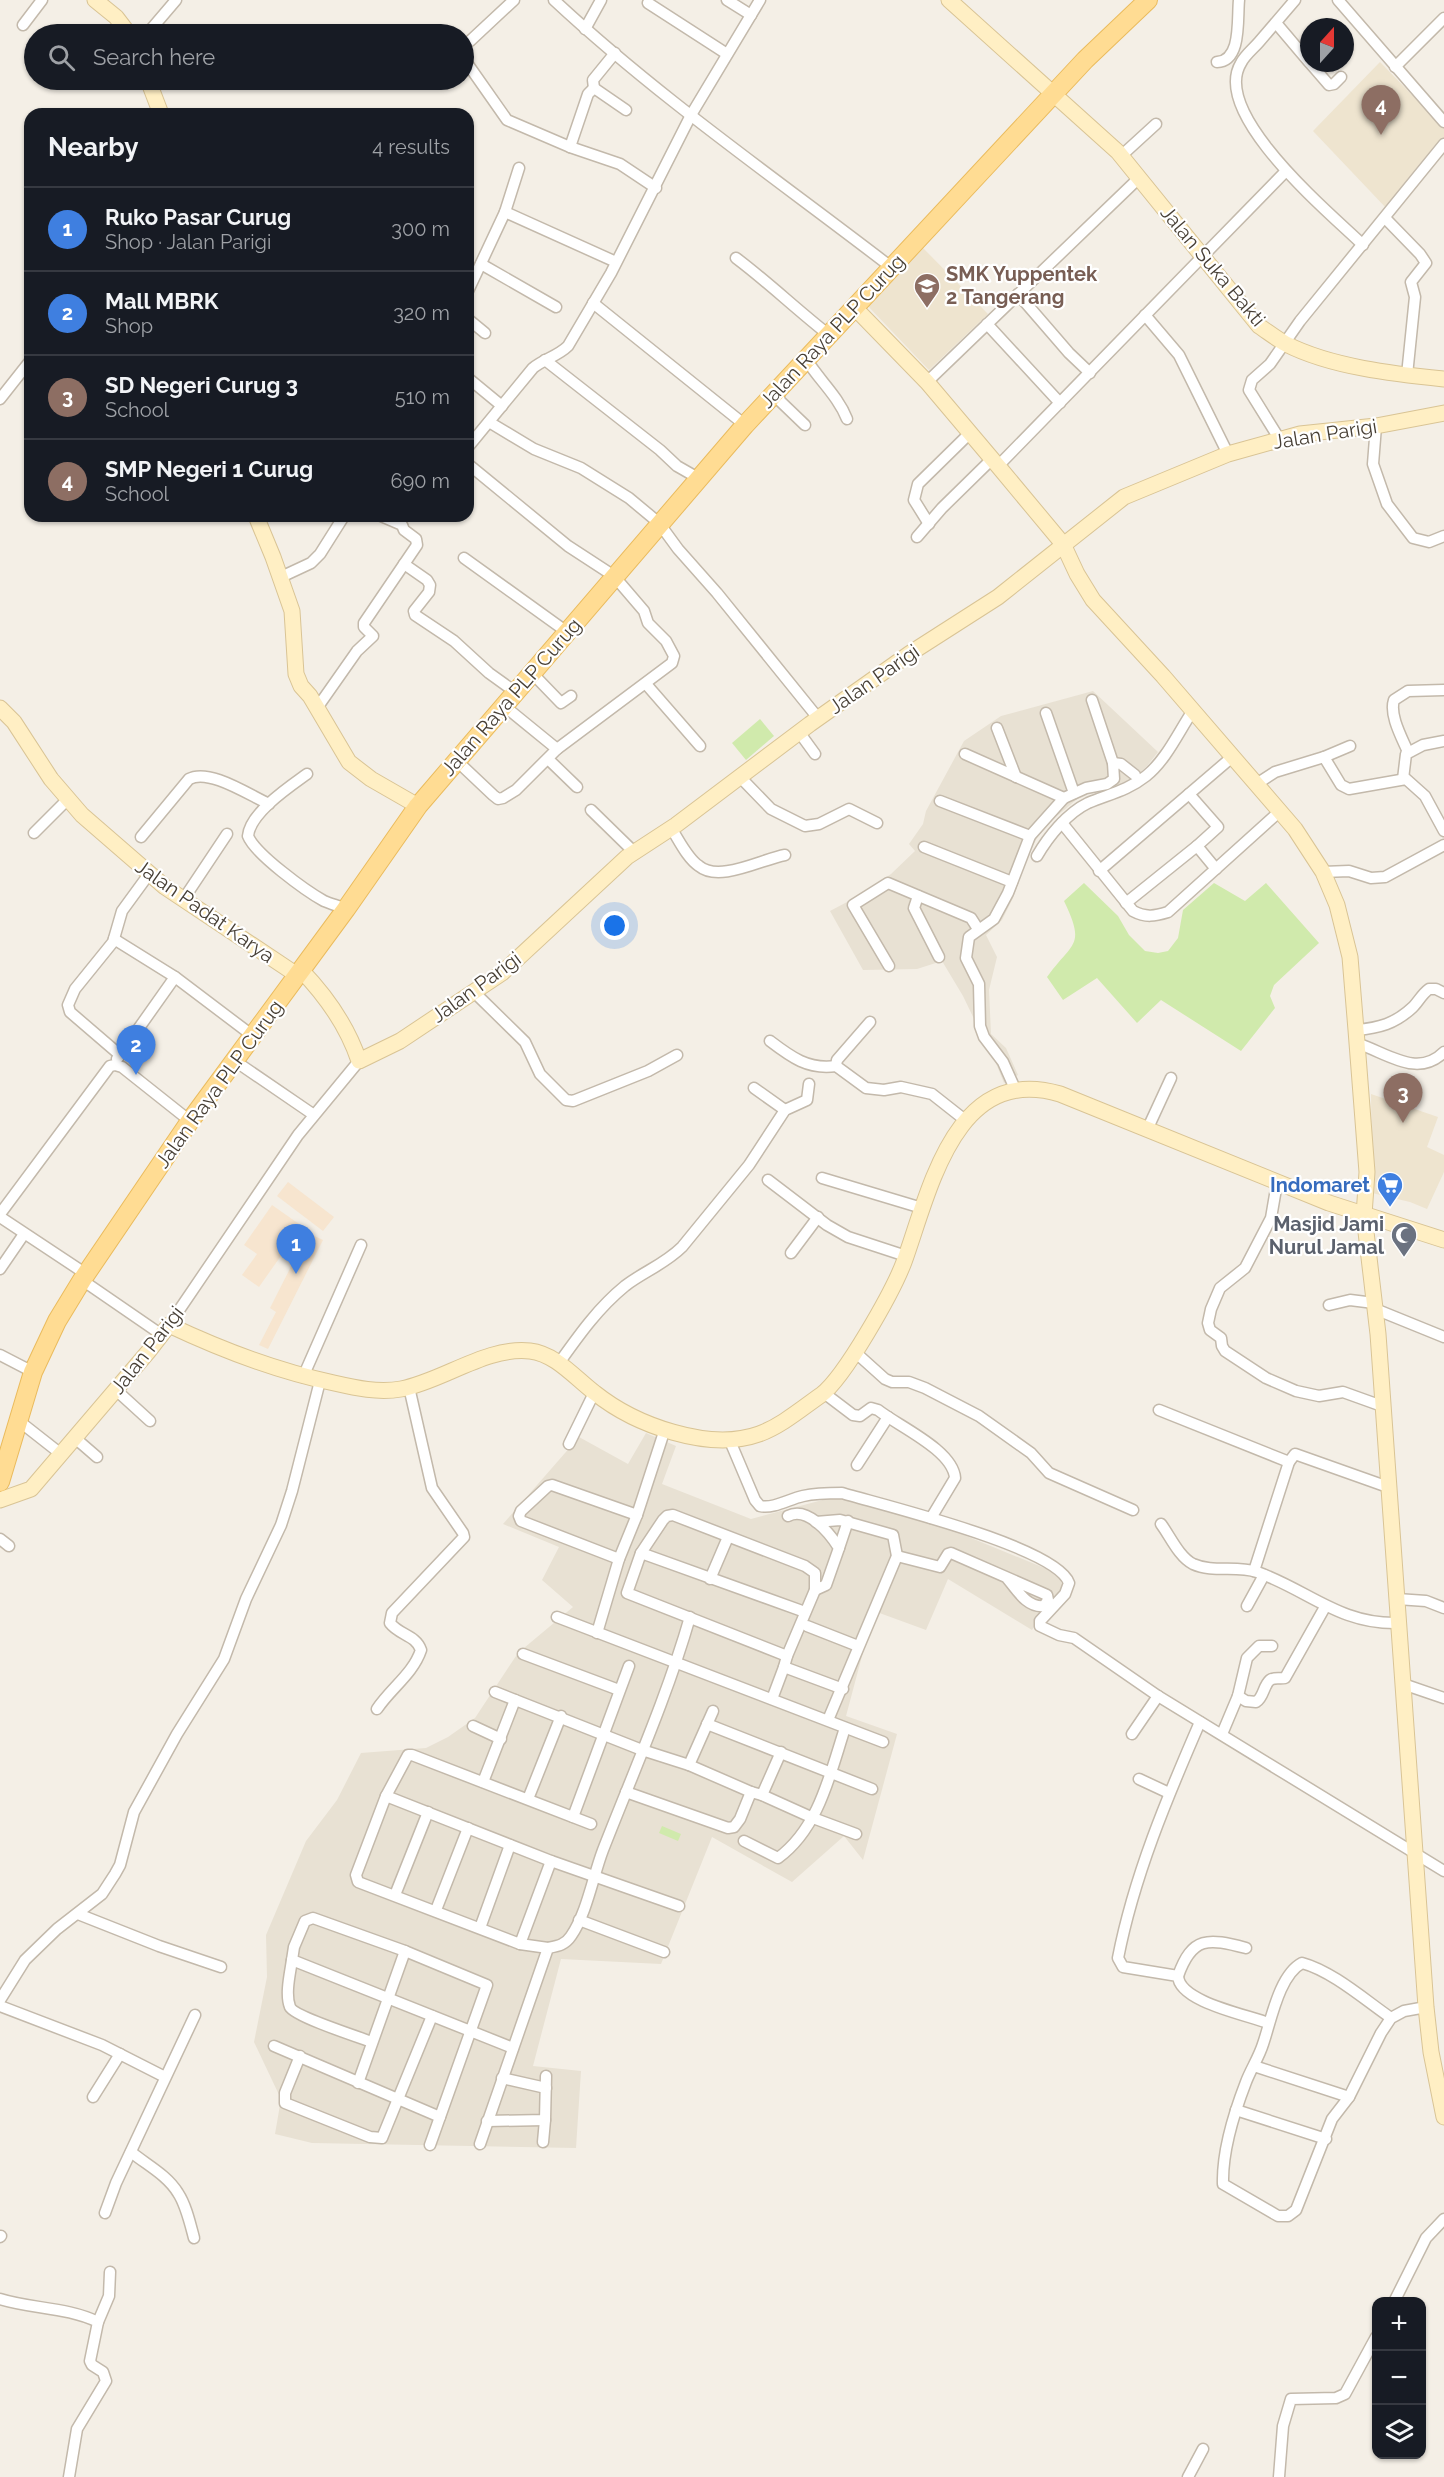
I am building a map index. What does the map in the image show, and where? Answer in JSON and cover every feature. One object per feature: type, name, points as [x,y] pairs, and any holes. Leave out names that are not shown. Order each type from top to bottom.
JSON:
[{"type":"main road","name":"Jalan Raya PLP Curug","points":[[0,1482],[33,1372],[57,1321],[84,1277],[190,1121],[346,909],[418,806],[744,425],[1085,60],[1148,0]]},
{"type":"street","points":[[23,25],[42,0]]},
{"type":"street","points":[[95,0],[121,24]]},
{"type":"street","points":[[156,24],[176,0]]},
{"type":"street","points":[[474,37],[514,0]]},
{"type":"street","points":[[554,0],[585,29],[692,116],[891,267]]},
{"type":"street","points":[[585,29],[601,0]]},
{"type":"street","points":[[474,440],[533,368],[560,354],[568,346],[656,188],[692,116],[760,0]]},
{"type":"street","name":"Jalan Suka Bakti","points":[[949,0],[1121,156],[1259,326],[1286,344],[1323,358],[1407,375],[1444,379]]},
{"type":"street","points":[[1216,62],[1223,62],[1230,57],[1234,49],[1239,0]]},
{"type":"street","points":[[1295,0],[1240,64],[1236,89],[1238,101],[1244,115],[1286,171],[1363,245]]},
{"type":"street","points":[[1338,0],[1444,122]]},
{"type":"street","points":[[730,1],[751,15]]},
{"type":"street","points":[[648,3],[727,54]]},
{"type":"street","points":[[1395,67],[1444,18]]},
{"type":"street","points":[[1276,23],[1300,51]]},
{"type":"street","points":[[615,54],[593,80],[594,88],[626,110]]},
{"type":"street","points":[[1318,72],[1329,85],[1334,84],[1341,77]]},
{"type":"street","points":[[474,73],[507,120],[570,147],[620,164],[656,188]]},
{"type":"street","points":[[570,147],[588,94],[594,88]]},
{"type":"street","points":[[152,90],[159,108]]},
{"type":"street","points":[[1121,156],[1156,124]]},
{"type":"street","points":[[1280,440],[1249,386],[1286,344],[1300,321],[1444,144]]},
{"type":"street","points":[[474,279],[506,212],[519,168]]},
{"type":"street","points":[[917,537],[1060,403],[1286,171]]},
{"type":"street","points":[[927,382],[1140,177]]},
{"type":"street","points":[[506,212],[616,262]]},
{"type":"street","points":[[1385,218],[1420,254],[1426,264],[1411,282],[1415,297],[1407,375]]},
{"type":"street","points":[[735,258],[765,279],[798,311],[829,334]]},
{"type":"street","points":[[481,264],[556,308]]},
{"type":"street","points":[[1018,294],[1069,353],[1090,373]]},
{"type":"street","points":[[593,303],[744,425]]},
{"type":"street","points":[[854,307],[927,382],[995,462],[1063,544],[1077,574],[1094,600],[1163,676],[1309,848],[1323,872],[1337,905],[1350,957],[1367,1172],[1364,1215],[1374,1306],[1399,1623],[1426,2007],[1431,2052],[1444,2117]]},
{"type":"street","points":[[1145,315],[1186,365],[1228,454]]},
{"type":"street","points":[[474,324],[485,333]]},
{"type":"street","points":[[987,324],[1060,403]]},
{"type":"street","points":[[806,359],[817,376],[835,396],[847,419]]},
{"type":"street","points":[[545,360],[660,450],[677,466],[698,478]]},
{"type":"street","points":[[0,399],[24,369]]},
{"type":"street","points":[[474,383],[502,406]]},
{"type":"street","points":[[777,390],[780,401],[805,425]]},
{"type":"street","name":"Jalan Parigi","points":[[0,1500],[32,1489],[165,1330],[262,1186],[314,1115],[359,1060],[400,1041],[474,992],[518,959],[608,873],[634,852],[741,778],[799,732],[909,654],[1028,576],[1063,544],[1124,497],[1228,454],[1280,440],[1331,429],[1376,426],[1444,413]]},
{"type":"street","points":[[489,422],[528,446],[581,468],[629,498],[659,523],[818,718]]},
{"type":"street","points":[[1376,426],[1373,464],[1388,504],[1413,538],[1428,542],[1444,536]]},
{"type":"street","points":[[929,524],[914,500],[917,486],[970,433]]},
{"type":"street","points":[[456,760],[493,795],[501,799],[516,790],[557,749],[672,663],[674,652],[648,623],[644,611],[614,576],[568,546],[474,469]]},
{"type":"street","points":[[258,522],[292,611],[296,674],[349,762],[389,790],[418,806]]},
{"type":"street","points":[[281,577],[311,563],[320,554],[340,522]]},
{"type":"street","points":[[317,708],[357,651],[373,636],[364,627],[364,623],[417,543],[416,539],[404,530],[405,522]]},
{"type":"street","points":[[464,558],[567,632]]},
{"type":"street","points":[[404,564],[427,580],[430,585],[429,592],[414,611],[415,615],[454,641],[489,673],[557,749]]},
{"type":"street","points":[[531,672],[561,703],[571,696]]},
{"type":"street","points":[[646,684],[700,746]]},
{"type":"street","points":[[1408,752],[1392,706],[1394,700],[1408,691],[1444,690]]},
{"type":"street","points":[[1016,1091],[1003,1062],[984,1037],[980,1026],[979,984],[966,958],[969,937],[994,919],[1030,836],[1069,796],[1107,784],[1113,779],[1113,763],[1092,700]]},
{"type":"street","name":"Jalan Padat Karya","points":[[0,708],[14,722],[51,779],[82,815],[149,874],[183,900],[299,973]]},
{"type":"street","points":[[1037,856],[1047,837],[1087,804],[1124,790],[1148,775],[1159,763],[1192,712]]},
{"type":"street","points":[[1046,713],[1069,796]]},
{"type":"street","points":[[997,728],[1016,777]]},
{"type":"street","points":[[799,732],[816,754]]},
{"type":"street","points":[[1403,779],[1404,756],[1408,752],[1423,745],[1444,741]]},
{"type":"street","points":[[1255,785],[1275,772],[1324,757],[1350,746]]},
{"type":"street","points":[[965,754],[1016,777],[1069,796]]},
{"type":"street","points":[[1324,757],[1341,785],[1349,789],[1403,779],[1419,789],[1425,796],[1444,831]]},
{"type":"street","points":[[1099,871],[1231,758]]},
{"type":"street","points":[[548,759],[578,787]]},
{"type":"street","points":[[1113,763],[1121,764],[1135,775]]},
{"type":"street","points":[[308,774],[269,804],[252,822],[248,836],[250,842],[291,878],[324,901],[346,909]]},
{"type":"street","points":[[141,837],[189,779],[198,775],[212,777],[269,804]]},
{"type":"street","points":[[741,778],[771,809],[805,826],[815,826],[849,809],[877,822]]},
{"type":"street","points":[[1126,903],[1218,827],[1189,794]]},
{"type":"street","points":[[34,833],[68,799]]},
{"type":"street","points":[[940,801],[1030,836]]},
{"type":"street","points":[[591,810],[634,852]]},
{"type":"street","points":[[1062,823],[1133,911],[1152,916],[1168,912],[1279,812]]},
{"type":"street","points":[[671,828],[694,862],[707,872],[731,871],[785,855]]},
{"type":"street","points":[[183,900],[227,834]]},
{"type":"street","points":[[1323,872],[1349,871],[1371,878],[1385,877],[1444,845]]},
{"type":"street","points":[[1197,846],[1216,869]]},
{"type":"street","points":[[924,847],[1012,882]]},
{"type":"street","points":[[149,874],[122,911],[114,939],[75,989],[68,1005],[70,1012],[122,1067],[190,1121]]},
{"type":"street","points":[[889,966],[853,904],[888,883],[971,918],[978,929]]},
{"type":"street","points":[[918,896],[914,908],[939,957]]},
{"type":"street","points":[[114,939],[175,977],[253,1036]]},
{"type":"street","points":[[299,973],[332,1006],[359,1060]]},
{"type":"street","points":[[175,977],[117,1060],[110,1066],[0,1216],[84,1277],[165,1330],[320,1381],[375,1390],[409,1387],[507,1352],[531,1351],[559,1363],[594,1393],[611,1404],[665,1430],[730,1441],[762,1433],[824,1393],[855,1352],[891,1290],[947,1147],[965,1120],[993,1096],[1016,1091],[1049,1091],[1277,1183],[1364,1215],[1444,1239]]},
{"type":"street","points":[[1356,1036],[1394,1023],[1410,1010],[1429,989],[1436,989],[1444,993]]},
{"type":"street","points":[[474,992],[525,1042],[540,1074],[567,1100],[573,1101],[648,1071],[677,1055]]},
{"type":"street","points":[[836,1066],[838,1058],[870,1022]]},
{"type":"street","points":[[1356,1036],[1418,1065],[1431,1063],[1444,1052]]},
{"type":"street","points":[[770,1041],[800,1062],[818,1068],[836,1066],[866,1088],[884,1090],[901,1087],[932,1094],[965,1120]]},
{"type":"street","points":[[235,1061],[314,1115]]},
{"type":"street","points":[[1147,1130],[1171,1078]]},
{"type":"street","points":[[559,1363],[600,1309],[625,1286],[682,1247],[749,1165],[785,1110],[807,1100],[809,1084]]},
{"type":"street","points":[[754,1088],[785,1110]]},
{"type":"street","points":[[822,1178],[922,1208]]},
{"type":"street","points":[[768,1180],[848,1237],[906,1256]]},
{"type":"street","points":[[1277,1183],[1271,1218],[1245,1268],[1220,1288],[1211,1309],[1208,1323],[1210,1330],[1221,1338],[1225,1351],[1283,1387],[1319,1396],[1343,1392],[1382,1406]]},
{"type":"street","points":[[791,1253],[818,1217]]},
{"type":"street","points":[[0,1269],[24,1234]]},
{"type":"street","points":[[303,1377],[361,1245]]},
{"type":"street","points":[[1329,1305],[1350,1300],[1374,1306],[1444,1337]]},
{"type":"street","points":[[855,1352],[885,1379],[892,1382],[909,1382],[925,1388],[979,1416],[1031,1453],[1049,1473],[1133,1510]]},
{"type":"street","points":[[0,1355],[33,1372]]},
{"type":"street","points":[[0,2000],[25,1960],[57,1929],[102,1894],[110,1884],[120,1864],[134,1812],[177,1734],[224,1659],[246,1599],[281,1525],[320,1381]]},
{"type":"street","points":[[377,1709],[407,1675],[421,1650],[415,1640],[393,1627],[390,1623],[392,1613],[464,1537],[432,1488],[409,1387]]},
{"type":"street","points":[[116,1390],[150,1421]]},
{"type":"street","points":[[569,1444],[594,1393]]},
{"type":"street","points":[[824,1393],[853,1415],[860,1416],[873,1408],[921,1439],[953,1468],[955,1479],[931,1518]]},
{"type":"street","points":[[1159,1410],[1289,1462]]},
{"type":"street","points":[[857,1466],[888,1417]]},
{"type":"street","points":[[18,1421],[61,1454]]},
{"type":"street","points":[[597,1633],[619,1559],[637,1515],[665,1430]]},
{"type":"street","points":[[75,1438],[97,1457]]},
{"type":"street","points":[[730,1441],[755,1500],[760,1506],[771,1506],[802,1496],[842,1493],[999,1540],[1060,1570],[1069,1583],[1065,1594],[1046,1614],[1040,1626],[1059,1635],[1074,1638],[1158,1696],[1444,1871]]},
{"type":"street","points":[[1247,1606],[1259,1573],[1289,1462],[1295,1454],[1298,1453],[1388,1487]]},
{"type":"street","points":[[619,1559],[521,1521],[520,1511],[552,1485],[637,1515]]},
{"type":"street","points":[[788,1516],[800,1512],[816,1522],[833,1538],[839,1548]]},
{"type":"street","points":[[772,1699],[785,1661],[815,1590],[815,1573],[811,1568],[680,1517],[667,1516],[641,1553],[627,1593],[690,1617],[785,1661],[843,1689]]},
{"type":"street","points":[[816,1522],[848,1521],[859,1527],[892,1535],[897,1556],[858,1647],[843,1689],[828,1720]]},
{"type":"street","points":[[815,1590],[826,1585],[848,1521]]},
{"type":"street","points":[[1161,1524],[1180,1552],[1194,1564],[1259,1573],[1325,1607],[1365,1621],[1399,1623]]},
{"type":"street","points":[[710,1579],[728,1537]]},
{"type":"street","points":[[641,1553],[805,1611]]},
{"type":"street","points":[[897,1556],[940,1567],[948,1554],[951,1554],[1007,1578]]},
{"type":"street","points":[[1397,1599],[1426,1602],[1444,1608]]},
{"type":"street","points":[[1238,1696],[1246,1701],[1256,1702],[1263,1696],[1269,1681],[1274,1678],[1282,1680],[1285,1678],[1325,1607]]},
{"type":"street","points":[[557,1617],[883,1742]]},
{"type":"street","points":[[591,1824],[408,1755],[404,1758],[386,1796],[355,1878],[358,1882],[520,1944],[548,1948],[564,1944],[579,1920],[593,1876],[676,1663],[690,1617]]},
{"type":"street","points":[[807,1626],[858,1647]]},
{"type":"street","points":[[1222,1734],[1238,1696],[1249,1654],[1259,1646],[1272,1646]]},
{"type":"street","points":[[523,1654],[619,1690]]},
{"type":"street","points":[[573,1816],[629,1666]]},
{"type":"street","points":[[1403,1684],[1444,1698]]},
{"type":"street","points":[[495,1692],[561,1716],[642,1750],[689,1765],[856,1834]]},
{"type":"street","points":[[1132,1734],[1158,1696]]},
{"type":"street","points":[[483,1782],[515,1700]]},
{"type":"street","points":[[689,1765],[713,1711]]},
{"type":"street","points":[[528,1799],[561,1716]]},
{"type":"street","points":[[1178,1976],[1123,1967],[1118,1958],[1131,1903],[1169,1793],[1200,1722]]},
{"type":"street","points":[[707,1724],[872,1789]]},
{"type":"street","points":[[473,1726],[501,1739]]},
{"type":"street","points":[[744,1842],[778,1858],[800,1839],[813,1818],[845,1728]]},
{"type":"street","points":[[626,1792],[728,1828],[734,1827],[781,1752]]},
{"type":"street","points":[[1138,1779],[1169,1793]]},
{"type":"street","points":[[386,1796],[551,1861],[679,1906]]},
{"type":"street","points":[[395,1895],[428,1812]]},
{"type":"street","points":[[436,1910],[468,1828]]},
{"type":"street","points":[[480,1928],[510,1845]]},
{"type":"street","points":[[520,1944],[551,1861]]},
{"type":"street","points":[[78,1914],[159,1946],[221,1967]]},
{"type":"street","points":[[372,2042],[305,2018],[292,2011],[289,2005],[292,1960],[296,1940],[304,1921],[308,1918],[405,1951],[485,1983],[486,1989],[430,2145]]},
{"type":"street","points":[[579,1920],[664,1952]]},
{"type":"street","points":[[1246,1948],[1228,1943],[1199,1944],[1188,1953],[1178,1976],[1182,1986],[1193,1996],[1220,2008],[1268,2023]]},
{"type":"street","points":[[480,2144],[548,1948]]},
{"type":"street","points":[[358,2083],[405,1951]]},
{"type":"street","points":[[292,1960],[513,2048]]},
{"type":"street","points":[[1391,2018],[1342,1984],[1302,1963],[1291,1971],[1268,2023],[1263,2043],[1236,2110],[1224,2166],[1223,2184],[1278,2216],[1288,2216],[1296,2210],[1326,2139],[1332,2118],[1349,2097],[1368,2056],[1391,2018],[1404,2012],[1426,2007]]},
{"type":"street","points":[[0,2006],[43,2020],[165,2077]]},
{"type":"street","points":[[105,2213],[195,2015]]},
{"type":"street","points":[[300,2056],[285,2093],[285,2103],[378,2139],[384,2136],[432,2016]]},
{"type":"street","points":[[274,2046],[440,2117]]},
{"type":"street","points":[[93,2097],[120,2054]]},
{"type":"street","points":[[1254,2066],[1349,2097]]},
{"type":"street","points":[[543,2142],[546,2076]]},
{"type":"street","points":[[502,2078],[546,2088]]},
{"type":"street","points":[[1236,2110],[1326,2139]]},
{"type":"street","points":[[487,2121],[545,2120]]},
{"type":"street","points":[[131,2152],[166,2178],[178,2193],[194,2238]]},
{"type":"street","points":[[1396,2297],[1426,2238],[1444,2219]]},
{"type":"street","points":[[69,2477],[77,2428],[106,2381],[103,2372],[90,2361],[98,2322],[109,2296],[110,2272]]},
{"type":"street","points":[[0,2299],[18,2304],[49,2307],[98,2322]]},
{"type":"street","points":[[1279,2477],[1283,2426],[1291,2399],[1336,2398],[1345,2394],[1372,2346]]},
{"type":"street","points":[[1188,2477],[1203,2449]]},
{"type":"shaded area","points":[[1380,62],[1444,128],[1444,139],[1388,210],[1313,131]]},
{"type":"shaded area","name":"SMK Yuppentek 2 Tangerang","points":[[923,248],[988,314],[929,370],[866,304]]},
{"type":"shaded area","points":[[1093,691],[1158,752],[1133,779],[1118,787],[1082,795],[1051,821],[1037,838],[1028,855],[1013,898],[1002,920],[986,935],[997,957],[989,990],[991,1034],[1006,1048],[1018,1075],[1004,1083],[993,1056],[979,1040],[976,1023],[963,996],[942,961],[917,969],[863,970],[830,911],[864,893],[891,874],[915,851],[909,844],[923,824],[926,811],[964,741],[1001,716]]},
{"type":"shaded area","points":[[1371,1094],[1438,1117],[1427,1147],[1444,1155],[1444,1172],[1427,1209],[1410,1202],[1372,1193]]},
{"type":"shaded area","points":[[288,1182],[334,1217],[323,1231],[277,1196]]},
{"type":"shaded area","points":[[272,1205],[302,1226],[259,1287],[242,1275],[257,1254],[244,1245]]},
{"type":"shaded area","points":[[308,1233],[323,1240],[268,1349],[259,1345],[276,1312],[270,1308]]},
{"type":"shaded area","points":[[646,1433],[676,1446],[662,1484],[751,1519],[834,1497],[920,1517],[1059,1574],[1063,1588],[1045,1609],[1032,1630],[948,1579],[926,1630],[874,1611],[846,1716],[897,1734],[863,1860],[844,1836],[792,1882],[712,1837],[661,1964],[561,1959],[533,2066],[581,2071],[576,2148],[312,2143],[275,2134],[281,2099],[254,2042],[267,1977],[266,1935],[306,1841],[337,1800],[361,1753],[426,1748],[448,1737],[475,1718],[518,1653],[573,1607],[542,1580],[559,1547],[503,1524],[579,1437],[628,1464]]},
{"type":"green space","points":[[760,719],[774,736],[746,760],[732,743]]},
{"type":"green space","points":[[1084,883],[1118,916],[1129,935],[1145,951],[1158,953],[1168,951],[1178,938],[1183,910],[1214,883],[1245,901],[1266,883],[1319,943],[1274,985],[1270,996],[1275,1008],[1241,1051],[1161,1000],[1137,1023],[1097,978],[1063,1000],[1047,977],[1074,943],[1074,927],[1064,901]]},
{"type":"green space","points":[[662,1826],[681,1834],[678,1841],[659,1833]]},
{"type":"place","name":"SMP Negeri 1 Curug","points":[[1381,135]]},
{"type":"place","name":"SMK Yuppentek 2 Tangerang","points":[[927,309]]},
{"type":"place","name":"Mall MBRK","points":[[136,1075]]},
{"type":"place","name":"SD Negeri Curug 3","points":[[1403,1123]]},
{"type":"place","name":"Indomaret","points":[[1390,1208]]},
{"type":"place","name":"Masjid Jami Nurul Jamal","points":[[1404,1258]]},
{"type":"place","name":"Ruko Pasar Curug","points":[[296,1274]]}]
